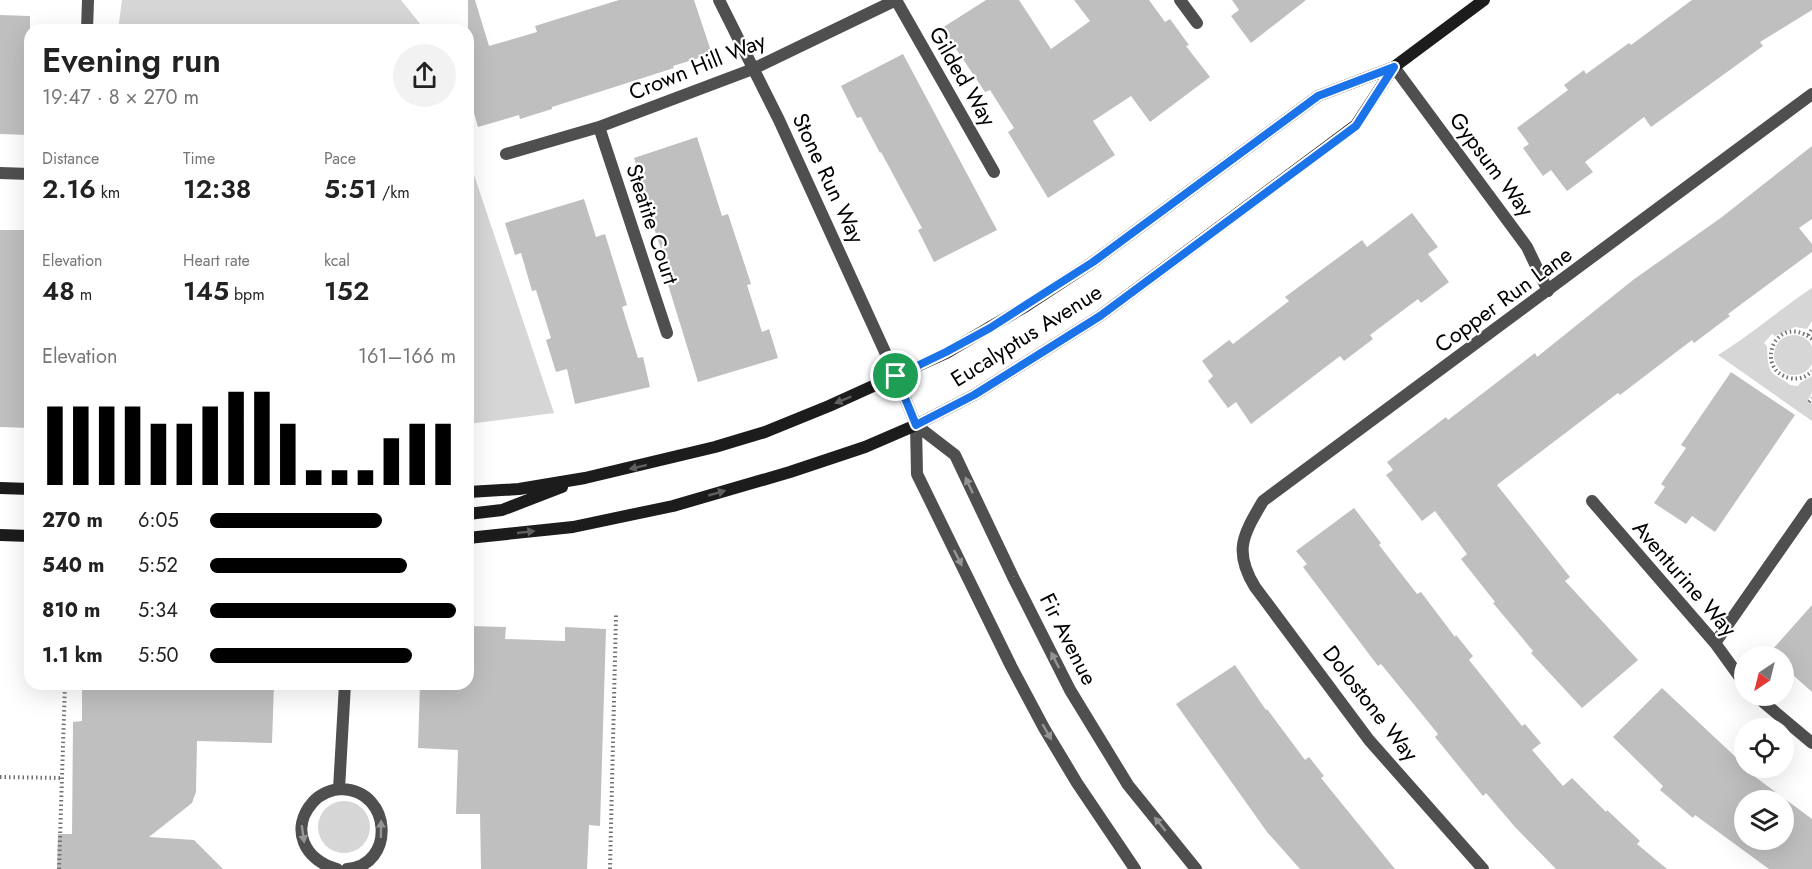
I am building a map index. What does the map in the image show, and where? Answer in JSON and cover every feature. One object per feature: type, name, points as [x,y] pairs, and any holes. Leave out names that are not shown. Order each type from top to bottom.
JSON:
[{"type":"main road","name":"Eucalyptus Avenue","points":[[474,492],[519,489],[585,478],[693,453],[765,432],[946,352],[1035,301],[1131,234],[1318,96],[1394,67],[1484,0]]},
{"type":"main road","name":"Eucalyptus Avenue","points":[[474,537],[573,527],[673,506],[790,472],[865,447],[916,425],[974,395],[1100,316],[1356,126],[1394,67]]},
{"type":"main road","points":[[474,513],[502,510],[585,478]]},
{"type":"main road","points":[[0,488],[24,489]]},
{"type":"main road","points":[[0,535],[24,536]]},
{"type":"street","points":[[87,24],[88,0]]},
{"type":"street","name":"Stone Run Way","points":[[719,0],[779,120],[896,376]]},
{"type":"street","name":"Crown Hill Way","points":[[506,154],[600,127],[753,69],[896,0]]},
{"type":"street","name":"Gilded Way","points":[[896,0],[994,172]]},
{"type":"street","points":[[1180,0],[1197,23]]},
{"type":"street","name":"Gypsum Way","points":[[1394,67],[1527,247],[1548,291]]},
{"type":"street","name":"Copper Run Lane","points":[[1242,553],[1248,527],[1263,501],[1812,94]]},
{"type":"street","name":"Steatite Court","points":[[600,127],[667,333]]},
{"type":"street","points":[[0,173],[24,174]]},
{"type":"street","points":[[896,376],[916,425],[917,474],[1011,666],[1077,783],[1135,869]]},
{"type":"street","name":"Fir Avenue","points":[[916,425],[955,455],[1070,690],[1128,785],[1196,869]]},
{"type":"street","name":"Aventurine Way","points":[[1592,501],[1715,643],[1734,669]]},
{"type":"street","points":[[1715,643],[1812,504]]},
{"type":"street","name":"Dolostone Way","points":[[1242,553],[1246,571],[1256,587],[1370,740],[1483,869]]},
{"type":"street","points":[[339,789],[345,690]]},
{"type":"street","points":[[1768,706],[1812,743]]},
{"type":"street","points":[[337,869],[319,862],[306,848],[302,835],[302,822],[306,809],[315,799],[327,792],[339,789],[353,790],[365,796],[375,805],[381,817],[380,843],[374,855],[363,864],[347,869]]},
{"type":"path","points":[[1812,329],[1810,337],[1797,331],[1781,335],[1775,340],[1771,355],[1775,369],[1788,378],[1803,378],[1812,372]]},
{"type":"path","points":[[610,869],[616,615]]},
{"type":"path","points":[[59,869],[65,690]]},
{"type":"path","points":[[0,777],[62,778]]},
{"type":"shaded area","points":[[122,0],[401,0],[420,24],[119,24]]},
{"type":"shaded area","points":[[474,175],[554,413],[474,423]]},
{"type":"shaded area","points":[[1812,288],[1812,321],[1807,329],[1795,327],[1775,336],[1772,334],[1764,343],[1767,346],[1771,371],[1790,385],[1798,386],[1812,376],[1812,393],[1807,401],[1812,404],[1812,421],[1718,355]]},
{"type":"shaded area","points":[[1794,335],[1802,337],[1812,347],[1812,363],[1802,373],[1794,375],[1786,373],[1776,363],[1774,355],[1776,347],[1786,337]]},
{"type":"shaded area","points":[[339,801],[349,801],[363,808],[370,827],[363,846],[349,853],[339,853],[329,849],[322,842],[318,832],[318,822],[322,812],[329,805]]},
{"type":"building","points":[[468,0],[475,0],[489,46],[537,32],[535,26],[619,0],[694,0],[712,54],[520,119],[519,115],[478,127],[474,113],[474,24],[468,24]]},
{"type":"building","points":[[986,0],[1019,0],[1051,49],[1090,21],[1074,0],[1149,0],[1165,22],[1170,19],[1189,45],[1186,46],[1210,77],[1150,122],[1131,96],[1093,121],[1115,155],[1048,198],[1008,132],[1014,128],[990,90],[985,92],[942,28]]},
{"type":"building","points":[[1232,0],[1306,0],[1251,43],[1231,16],[1239,10]]},
{"type":"building","points":[[1692,0],[1812,0],[1812,10],[1760,42],[1763,46],[1651,127],[1644,117],[1585,162],[1593,172],[1567,191],[1551,170],[1543,176],[1523,148],[1529,144],[1517,128],[1568,90],[1564,85],[1584,70],[1586,74],[1629,43],[1631,45]]},
{"type":"building","points":[[0,15],[30,16],[30,24],[24,24],[24,135],[0,134]]},
{"type":"building","points":[[903,54],[997,230],[934,262],[918,230],[922,228],[881,152],[861,117],[857,118],[841,86]]},
{"type":"building","points":[[697,137],[722,216],[728,214],[751,284],[747,285],[762,332],[769,329],[778,358],[698,382],[666,278],[670,276],[634,158]]},
{"type":"building","points":[[1812,146],[1812,219],[1799,228],[1812,244],[1812,252],[1728,314],[1730,316],[1694,343],[1692,340],[1620,395],[1618,393],[1497,485],[1570,577],[1565,581],[1638,660],[1582,708],[1531,653],[1533,651],[1493,603],[1495,602],[1461,559],[1467,554],[1435,511],[1422,521],[1386,475],[1393,470],[1387,462],[1446,417],[1448,420],[1535,353],[1537,357],[1633,280],[1722,217]]},
{"type":"building","points":[[584,199],[596,237],[605,234],[627,305],[622,307],[638,358],[643,357],[650,387],[575,404],[567,369],[556,372],[546,340],[551,338],[536,290],[532,291],[521,253],[515,255],[505,223]]},
{"type":"building","points":[[1412,213],[1438,247],[1428,254],[1449,282],[1421,303],[1418,299],[1370,335],[1373,339],[1344,361],[1340,356],[1251,424],[1236,402],[1228,408],[1208,381],[1213,376],[1202,361],[1229,340],[1233,344],[1289,301],[1285,297],[1362,240],[1367,247]]},
{"type":"building","points":[[0,230],[24,230],[24,428],[0,427]]},
{"type":"building","points":[[1731,372],[1795,415],[1715,532],[1692,516],[1686,524],[1654,503],[1665,487],[1661,484],[1686,448],[1681,445]]},
{"type":"building","points":[[1354,508],[1417,594],[1421,592],[1455,637],[1456,635],[1473,656],[1469,660],[1522,726],[1525,724],[1541,743],[1532,750],[1563,786],[1572,778],[1606,812],[1607,810],[1640,841],[1637,844],[1667,869],[1556,869],[1486,793],[1483,796],[1435,737],[1438,734],[1381,664],[1378,666],[1303,567],[1307,564],[1296,551]]},
{"type":"building","points":[[1812,605],[1812,692],[1794,676],[1794,646],[1776,646]]},
{"type":"building","points":[[474,626],[506,627],[505,639],[565,641],[565,627],[606,629],[600,826],[589,825],[587,869],[481,869],[480,814],[456,814],[458,750],[418,748],[420,690],[474,690]]},
{"type":"building","points":[[1235,665],[1305,760],[1309,757],[1324,776],[1321,778],[1395,869],[1300,869],[1267,832],[1176,704]]},
{"type":"building","points":[[1662,688],[1734,755],[1734,778],[1757,778],[1773,790],[1734,790],[1734,843],[1695,815],[1693,818],[1660,790],[1663,786],[1613,737]]},
{"type":"building","points":[[82,690],[274,690],[272,743],[197,741],[196,792],[192,803],[149,837],[194,840],[223,869],[57,869],[58,834],[72,834],[73,722],[82,721]]},
{"type":"building","points":[[1794,806],[1812,819],[1812,869],[1769,869],[1743,850],[1794,850]]},
{"type":"route","points":[[1394,67],[1356,126],[1100,316],[1042,353],[974,395],[916,425],[896,376],[990,328],[1093,262],[1318,96],[1394,67]]}]
